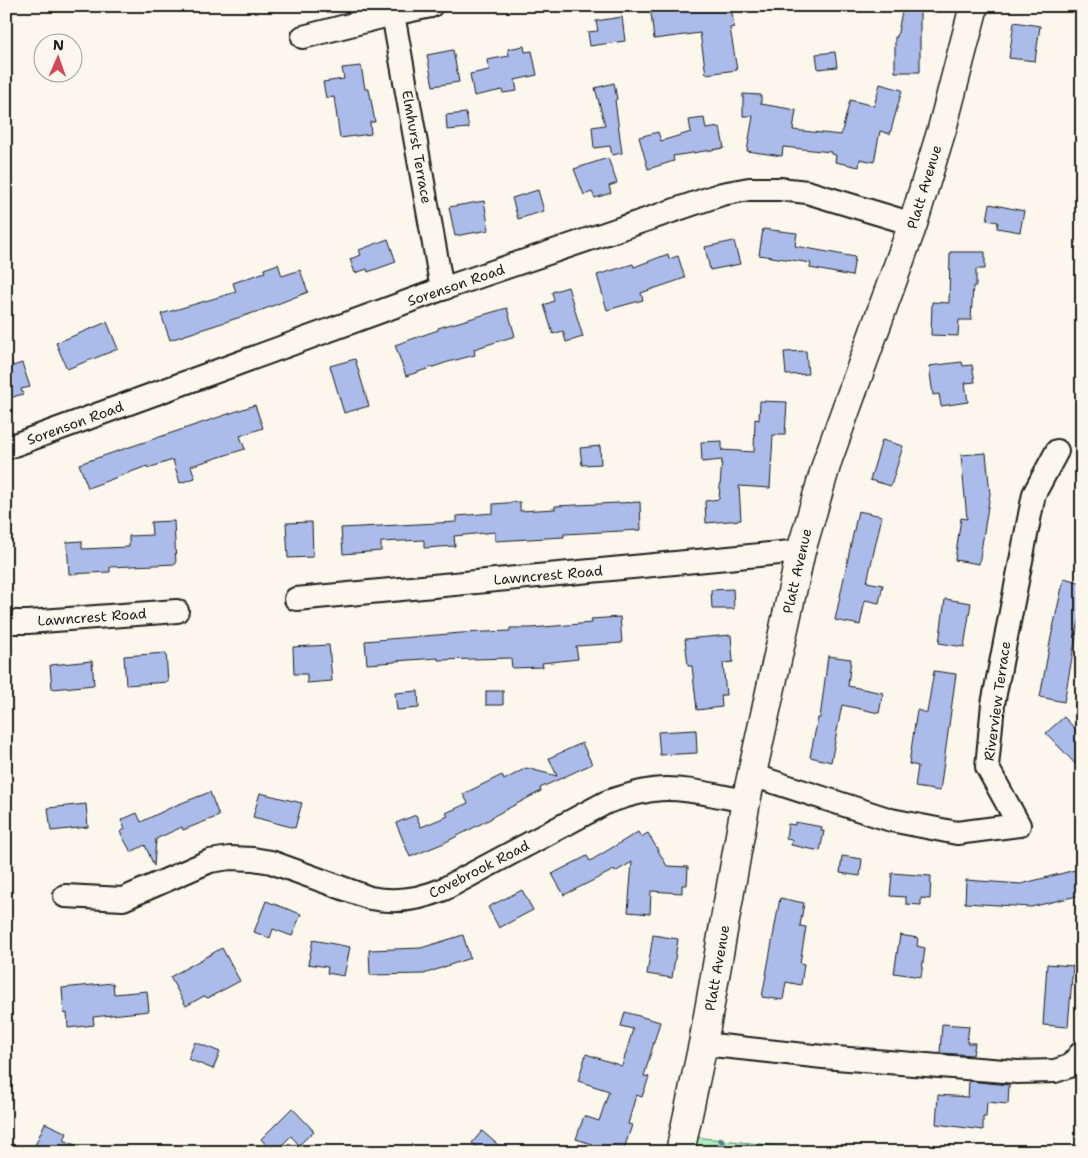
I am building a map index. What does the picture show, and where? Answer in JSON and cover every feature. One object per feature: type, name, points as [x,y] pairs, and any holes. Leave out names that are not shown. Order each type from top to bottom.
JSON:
[{"type":"main road","name":"Platt Avenue","points":[[680,1152],[703,1044],[749,788],[801,551],[828,459],[913,224],[942,129],[974,6]]},
{"type":"street","points":[[303,37],[391,10],[431,6]]},
{"type":"street","name":"Elmhurst Terrace","points":[[391,10],[442,289]]},
{"type":"street","name":"Sorenson Road","points":[[6,448],[442,289],[722,194],[749,189],[780,189],[807,192],[913,224]]},
{"type":"street","name":"Riverview Terrace","points":[[749,788],[957,833],[1019,825],[987,767],[993,704],[1034,494],[1057,451]]},
{"type":"street","name":"Lawncrest Road","points":[[296,599],[801,551]]},
{"type":"street","name":"Lawncrest Road","points":[[6,622],[177,611]]},
{"type":"street","name":"Covebrook Road","points":[[65,896],[123,899],[210,861],[230,858],[253,858],[271,862],[370,898],[386,901],[408,900],[427,896],[444,889],[607,802],[628,795],[653,790],[749,788]]},
{"type":"street","points":[[703,1044],[851,1059],[1017,1072],[1055,1072],[1070,1066],[1082,1052]]},
{"type":"green space","points":[[694,1137],[835,1152],[692,1152]]},
{"type":"building","points":[[683,6],[731,6],[734,27],[730,28],[737,70],[706,74],[700,33],[654,39],[651,13],[656,12],[656,10]]},
{"type":"building","points":[[903,6],[920,6],[920,72],[895,72],[895,37],[897,37]]},
{"type":"building","points":[[622,17],[625,41],[590,46],[588,32],[598,31],[596,21]]},
{"type":"building","points":[[1014,22],[1040,26],[1035,61],[1009,58]]},
{"type":"building","points":[[524,46],[525,52],[532,51],[537,75],[515,80],[517,91],[503,93],[502,90],[474,96],[470,74],[489,70],[487,60],[509,56],[508,49]]},
{"type":"building","points":[[453,50],[459,82],[433,86],[427,55]]},
{"type":"building","points":[[835,52],[837,67],[818,69],[816,54]]},
{"type":"building","points":[[361,66],[365,89],[369,89],[375,122],[370,122],[371,134],[340,138],[334,97],[326,98],[323,82],[344,79],[342,68]]},
{"type":"building","points":[[614,83],[622,153],[612,155],[610,146],[594,148],[592,127],[605,125],[595,88]]},
{"type":"building","points":[[880,84],[902,90],[890,134],[880,131],[874,162],[860,159],[859,167],[835,162],[836,155],[831,154],[831,152],[783,147],[782,156],[747,151],[753,116],[743,116],[743,94],[761,95],[761,104],[796,110],[793,130],[841,135],[850,100],[874,106]]},
{"type":"building","points":[[466,113],[469,128],[447,130],[446,115]]},
{"type":"building","points":[[704,118],[706,129],[720,127],[724,148],[673,156],[674,161],[648,169],[639,137],[658,132],[661,141],[691,132],[689,120]]},
{"type":"building","points":[[608,158],[617,183],[609,186],[611,193],[595,198],[592,192],[584,195],[574,169]]},
{"type":"building","points":[[538,190],[544,211],[518,219],[512,198]]},
{"type":"building","points":[[484,201],[489,230],[455,236],[449,207]]},
{"type":"building","points":[[990,204],[1024,211],[1020,232],[997,228],[998,222],[987,220]]},
{"type":"building","points":[[763,229],[797,233],[795,246],[855,257],[852,276],[810,268],[811,263],[759,255]]},
{"type":"building","points":[[388,239],[396,262],[368,272],[367,269],[355,273],[350,259],[361,255],[359,250]]},
{"type":"building","points":[[734,241],[740,264],[710,270],[705,247]]},
{"type":"building","points":[[950,252],[985,252],[985,269],[976,269],[976,286],[973,286],[971,320],[959,320],[958,336],[931,335],[932,302],[949,303]]},
{"type":"building","points":[[668,254],[669,259],[678,256],[685,278],[641,293],[643,300],[607,310],[597,275],[633,264],[634,267]]},
{"type":"building","points":[[278,264],[282,276],[300,270],[308,292],[262,310],[170,340],[161,314],[236,292],[233,283],[265,272],[264,269]]},
{"type":"building","points":[[568,287],[583,337],[566,342],[563,331],[553,334],[544,305],[554,301],[552,292]]},
{"type":"building","points":[[507,308],[515,336],[474,349],[475,355],[406,376],[395,345],[438,330],[438,328]]},
{"type":"building","points":[[107,322],[118,349],[67,369],[56,343]]},
{"type":"building","points":[[806,351],[808,374],[786,375],[784,352]]},
{"type":"building","points":[[6,353],[8,353],[13,366],[22,363],[30,387],[21,389],[23,394],[6,399]]},
{"type":"building","points":[[355,359],[369,406],[344,413],[330,366]]},
{"type":"building","points":[[962,362],[963,366],[972,365],[975,382],[965,383],[968,402],[941,406],[939,394],[933,395],[929,366]]},
{"type":"building","points":[[760,401],[787,402],[785,435],[773,435],[770,488],[739,486],[741,520],[706,523],[705,501],[719,499],[722,460],[702,462],[701,442],[722,441],[722,450],[754,452],[755,419],[759,420]]},
{"type":"building","points":[[255,405],[263,428],[240,436],[245,449],[191,466],[195,478],[180,483],[173,460],[148,468],[147,466],[88,488],[79,464]]},
{"type":"building","points":[[882,440],[903,446],[891,486],[870,480]]},
{"type":"building","points":[[600,446],[601,464],[582,465],[580,448]]},
{"type":"building","points":[[986,453],[990,494],[979,564],[955,560],[961,518],[967,519],[961,455]]},
{"type":"building","points":[[520,502],[520,511],[555,509],[555,506],[640,502],[641,530],[564,534],[564,537],[495,541],[495,532],[454,536],[455,546],[424,548],[424,540],[381,542],[381,551],[343,554],[341,528],[457,522],[457,516],[493,513],[493,504]]},
{"type":"building","points":[[858,511],[882,516],[867,582],[883,585],[879,603],[865,600],[860,625],[835,620]]},
{"type":"building","points":[[174,521],[176,564],[110,567],[110,572],[69,574],[67,542],[82,541],[82,549],[129,547],[129,536],[152,535],[151,522]]},
{"type":"building","points":[[312,522],[313,557],[288,558],[286,523]]},
{"type":"building","points":[[1064,578],[1082,583],[1082,613],[1078,625],[1064,702],[1040,697]]},
{"type":"building","points":[[733,589],[734,609],[712,609],[711,590]]},
{"type":"building","points":[[945,599],[971,603],[964,647],[939,643]]},
{"type":"building","points":[[620,617],[622,643],[576,646],[578,659],[542,663],[543,667],[512,668],[511,658],[438,660],[438,658],[367,664],[365,641],[510,631],[510,628],[592,623],[591,619]]},
{"type":"building","points":[[731,635],[733,662],[723,663],[726,695],[721,695],[722,707],[697,710],[692,666],[688,666],[685,639]]},
{"type":"building","points":[[329,645],[332,681],[307,683],[307,674],[294,674],[293,647]]},
{"type":"building","points":[[166,653],[168,682],[126,685],[124,656]]},
{"type":"building","points":[[828,656],[851,659],[848,686],[883,693],[879,713],[842,705],[831,762],[810,757],[818,718],[820,718]]},
{"type":"building","points":[[92,661],[94,685],[52,689],[50,665]]},
{"type":"building","points":[[934,671],[956,674],[940,791],[915,787],[918,766],[909,764],[917,710],[927,713]]},
{"type":"building","points":[[418,691],[419,708],[397,710],[395,693]]},
{"type":"building","points":[[486,691],[503,691],[503,705],[486,705]]},
{"type":"building","points":[[1064,717],[1082,736],[1082,771],[1046,733]]},
{"type":"building","points":[[696,730],[697,753],[660,755],[658,732]]},
{"type":"building","points":[[582,743],[592,764],[540,788],[541,791],[444,843],[410,857],[396,823],[416,815],[421,827],[448,816],[446,813],[468,803],[463,794],[502,775],[504,780],[526,768],[557,776],[549,758]]},
{"type":"building","points":[[210,792],[219,816],[183,830],[182,827],[156,839],[154,866],[145,845],[131,852],[120,832],[125,829],[121,820],[137,813],[141,822],[174,806]]},
{"type":"building","points":[[260,793],[302,803],[295,828],[253,817]]},
{"type":"building","points":[[86,804],[88,827],[51,831],[48,808]]},
{"type":"building","points":[[795,822],[822,827],[821,831],[824,831],[820,851],[791,845],[792,840],[786,839],[788,824],[795,825]]},
{"type":"building","points":[[638,832],[641,837],[648,833],[667,866],[688,867],[687,885],[682,885],[682,893],[651,891],[650,914],[628,912],[632,862],[615,872],[614,870],[564,895],[552,874],[587,856],[590,861]]},
{"type":"building","points":[[842,856],[862,859],[860,876],[840,873]]},
{"type":"building","points":[[1075,870],[1081,895],[1031,907],[965,903],[966,880],[1021,884]]},
{"type":"building","points":[[892,873],[931,876],[930,899],[921,898],[921,905],[906,904],[906,897],[890,896]]},
{"type":"building","points":[[522,890],[533,910],[499,928],[488,907]]},
{"type":"building","points":[[780,898],[804,903],[800,926],[806,927],[800,963],[804,964],[801,985],[786,982],[783,1000],[762,997]]},
{"type":"building","points":[[266,901],[301,914],[292,936],[273,929],[270,938],[254,932]]},
{"type":"building","points":[[463,935],[470,958],[424,974],[370,975],[369,950],[421,948]]},
{"type":"building","points":[[653,935],[678,939],[672,978],[647,974]]},
{"type":"building","points":[[900,935],[918,938],[917,946],[925,948],[921,977],[894,973]]},
{"type":"building","points":[[313,940],[350,947],[344,976],[327,973],[328,967],[308,964]]},
{"type":"building","points":[[222,948],[240,981],[208,998],[204,996],[186,1006],[170,977]]},
{"type":"building","points":[[1047,964],[1073,966],[1068,1027],[1043,1025]]},
{"type":"building","points":[[113,983],[114,994],[147,991],[149,1011],[93,1017],[94,1025],[68,1028],[67,1013],[64,1014],[62,988]]},
{"type":"building","points":[[625,1012],[660,1022],[644,1076],[649,1077],[642,1097],[636,1095],[628,1124],[632,1125],[623,1152],[617,1152],[576,1139],[584,1116],[599,1121],[609,1091],[578,1081],[586,1054],[622,1066],[633,1029],[621,1026]]},
{"type":"building","points":[[942,1024],[969,1026],[967,1043],[975,1043],[973,1055],[940,1053]]},
{"type":"building","points":[[195,1042],[220,1052],[213,1069],[188,1059]]},
{"type":"building","points":[[969,1081],[1009,1085],[1008,1104],[987,1102],[986,1117],[983,1117],[983,1130],[936,1124],[938,1095],[968,1097]]},
{"type":"building","points":[[292,1108],[314,1131],[299,1145],[291,1136],[275,1152],[272,1152],[261,1139]]},
{"type":"building","points":[[45,1123],[67,1133],[64,1140],[90,1152],[32,1152]]},
{"type":"building","points":[[482,1131],[506,1152],[483,1152],[472,1143]]},
{"type":"waterway","points":[[721,1140],[728,1152]]}]
